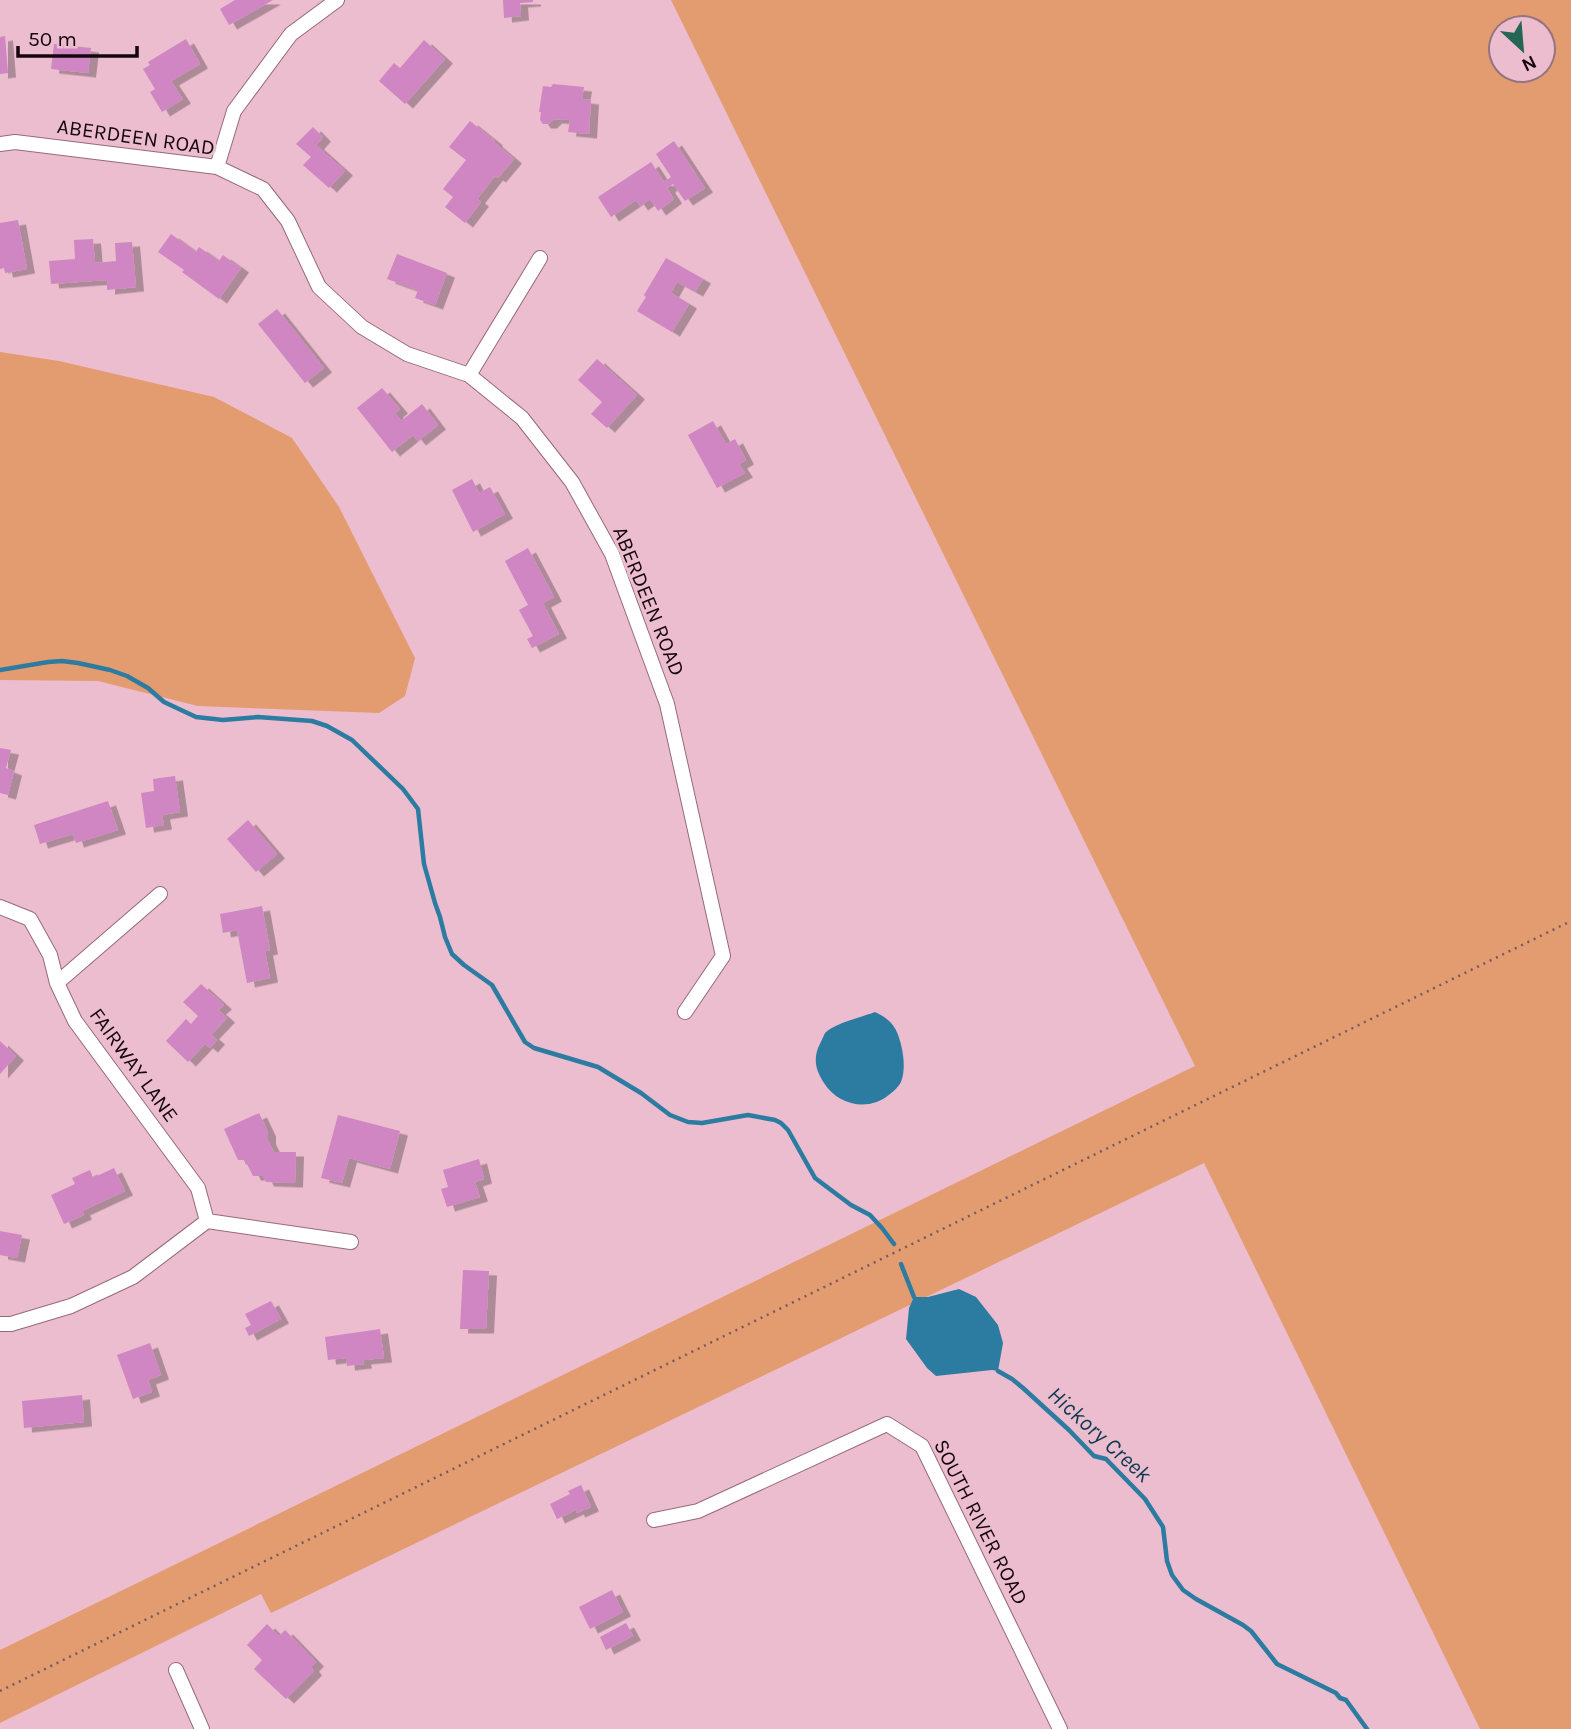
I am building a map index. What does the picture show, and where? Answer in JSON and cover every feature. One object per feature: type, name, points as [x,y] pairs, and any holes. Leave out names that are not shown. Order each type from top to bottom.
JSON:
[{"type":"street","points":[[217,167],[234,111],[291,34],[337,0]]},
{"type":"street","name":"ABERDEEN ROAD","points":[[0,144],[15,142],[217,167],[263,189],[288,221],[319,287],[362,327],[407,354],[469,374],[522,418],[572,482],[612,554],[667,704],[723,956],[685,1012]]},
{"type":"street","points":[[469,374],[540,258]]},
{"type":"street","points":[[57,983],[160,894]]},
{"type":"street","name":"FAIRWAY LANE","points":[[0,908],[30,919],[50,955],[57,983],[75,1021],[198,1188],[207,1221]]},
{"type":"street","points":[[0,1324],[11,1324],[71,1306],[133,1277],[207,1221],[351,1242]]},
{"type":"street","name":"SOUTH RIVER ROAD","points":[[654,1520],[698,1511],[887,1424],[922,1446],[1060,1729]]},
{"type":"street","points":[[176,1670],[202,1729]]},
{"type":"path","points":[[0,1691],[1571,921]]},
{"type":"shaded area","points":[[671,0],[1571,0],[1571,1729],[1480,1729],[1204,1163],[271,1613],[261,1594],[0,1723],[0,1650],[1195,1066]]},
{"type":"shaded area","points":[[0,352],[59,361],[214,397],[292,438],[339,507],[415,658],[405,696],[379,713],[198,706],[98,681],[0,680]]},
{"type":"water","points":[[875,1012],[894,1026],[899,1036],[904,1070],[900,1084],[882,1100],[855,1104],[838,1097],[824,1083],[816,1067],[818,1048],[829,1029]]},
{"type":"water","points":[[959,1289],[976,1297],[998,1325],[1003,1343],[998,1371],[936,1376],[906,1339],[909,1308],[914,1297],[928,1297]]},
{"type":"building","points":[[235,0],[273,0],[229,25],[220,9]]},
{"type":"building","points":[[503,0],[533,2],[520,3],[521,16],[504,18]]},
{"type":"building","points":[[5,36],[8,73],[0,74],[0,37]]},
{"type":"building","points":[[186,39],[200,64],[171,81],[183,99],[162,112],[150,92],[155,89],[143,69],[150,65],[148,62]]},
{"type":"building","points":[[424,40],[445,59],[405,104],[379,81],[394,63],[400,68]]},
{"type":"building","points":[[54,44],[91,48],[88,73],[51,69]]},
{"type":"building","points":[[553,84],[584,87],[582,99],[591,100],[589,134],[568,132],[570,120],[554,119],[549,124],[543,124],[540,120],[543,86],[551,87]]},
{"type":"building","points":[[470,121],[514,159],[498,178],[495,176],[477,199],[481,202],[465,223],[445,207],[453,197],[443,189],[466,160],[449,147]]},
{"type":"building","points":[[313,127],[323,137],[316,145],[345,171],[329,188],[303,165],[311,157],[296,144]]},
{"type":"building","points":[[674,141],[705,188],[685,201],[673,184],[667,188],[674,199],[658,211],[650,199],[640,206],[636,200],[611,217],[598,197],[651,162],[664,182],[671,177],[656,154]]},
{"type":"building","points":[[18,220],[27,269],[5,273],[4,268],[0,269],[0,223]]},
{"type":"building","points":[[171,234],[196,252],[199,247],[219,261],[223,255],[241,268],[219,299],[158,252]]},
{"type":"building","points":[[93,239],[95,263],[116,261],[115,243],[132,242],[136,287],[107,290],[107,280],[51,284],[49,261],[75,259],[74,240]]},
{"type":"building","points":[[397,254],[447,273],[435,305],[415,298],[418,290],[387,279]]},
{"type":"building","points":[[666,258],[703,279],[695,292],[677,282],[671,293],[689,304],[672,332],[637,311]]},
{"type":"building","points":[[277,309],[324,368],[305,383],[258,324]]},
{"type":"building","points":[[597,359],[637,395],[607,428],[591,414],[602,402],[578,380]]},
{"type":"building","points":[[382,388],[400,409],[395,413],[401,421],[422,404],[438,425],[418,441],[413,435],[392,452],[357,408]]},
{"type":"building","points":[[713,421],[726,444],[735,439],[746,460],[739,464],[745,473],[717,488],[688,435]]},
{"type":"building","points":[[472,479],[479,493],[490,487],[505,514],[473,532],[452,490]]},
{"type":"building","points":[[528,548],[554,597],[543,603],[559,634],[532,648],[527,639],[533,636],[519,610],[528,605],[505,561]]},
{"type":"building","points":[[0,748],[11,750],[6,768],[14,771],[8,795],[0,793]]},
{"type":"building","points":[[175,776],[180,812],[162,815],[164,825],[146,828],[141,793],[154,791],[153,779]]},
{"type":"building","points":[[108,801],[118,830],[76,843],[73,834],[40,844],[34,825]]},
{"type":"building","points":[[248,820],[277,854],[256,872],[227,839]]},
{"type":"building","points":[[262,906],[270,950],[265,951],[270,978],[247,983],[237,930],[223,933],[220,914]]},
{"type":"building","points":[[201,984],[224,1005],[218,1010],[227,1018],[211,1035],[217,1040],[210,1048],[205,1044],[188,1062],[166,1041],[186,1019],[191,1024],[198,1016],[183,1002]]},
{"type":"building","points":[[0,1041],[16,1056],[0,1074]]},
{"type":"building","points":[[259,1113],[274,1152],[296,1152],[295,1183],[266,1182],[263,1176],[253,1176],[245,1160],[238,1160],[224,1129]]},
{"type":"building","points":[[338,1115],[400,1131],[390,1169],[349,1158],[342,1183],[321,1178]]},
{"type":"building","points":[[479,1159],[484,1179],[475,1182],[480,1197],[447,1207],[441,1189],[448,1187],[443,1170]]},
{"type":"building","points":[[114,1168],[125,1191],[82,1211],[84,1215],[64,1224],[51,1195],[75,1184],[72,1178],[90,1170],[93,1178]]},
{"type":"building","points":[[0,1231],[22,1235],[17,1258],[0,1255]]},
{"type":"building","points":[[463,1270],[489,1271],[486,1329],[460,1329]]},
{"type":"building","points":[[271,1301],[281,1319],[249,1336],[245,1328],[251,1325],[245,1314]]},
{"type":"building","points":[[380,1329],[384,1358],[363,1360],[364,1364],[347,1366],[346,1358],[328,1360],[325,1337]]},
{"type":"building","points":[[150,1343],[161,1375],[148,1380],[152,1392],[133,1399],[117,1355]]},
{"type":"building","points":[[82,1395],[84,1422],[24,1428],[22,1401]]},
{"type":"building","points":[[581,1485],[591,1507],[577,1513],[576,1510],[557,1519],[550,1504]]},
{"type":"building","points":[[612,1590],[623,1612],[590,1629],[579,1607]]},
{"type":"building","points":[[626,1623],[633,1636],[606,1650],[600,1637]]},
{"type":"building","points":[[267,1624],[279,1636],[285,1630],[316,1662],[311,1667],[314,1671],[286,1699],[254,1669],[262,1660],[247,1645]]},
{"type":"waterway","name":"Hickory Creek","points":[[0,670],[48,662],[78,663],[127,676],[148,688],[164,702],[196,717],[223,720],[258,717],[312,721],[352,740],[403,789],[418,809],[424,864],[452,954],[492,985],[525,1042],[534,1048],[598,1067],[641,1093],[670,1115],[688,1122],[702,1123],[748,1115],[781,1123],[788,1130],[815,1178],[851,1205],[870,1215],[894,1244]]},
{"type":"waterway","name":"Hickory Creek","points":[[901,1264],[914,1297]]},
{"type":"waterway","name":"Hickory Creek","points":[[998,1371],[1023,1388],[1094,1456],[1106,1459],[1145,1499],[1163,1527],[1167,1561],[1172,1575],[1183,1590],[1251,1631],[1277,1664],[1346,1700],[1367,1729]]}]
